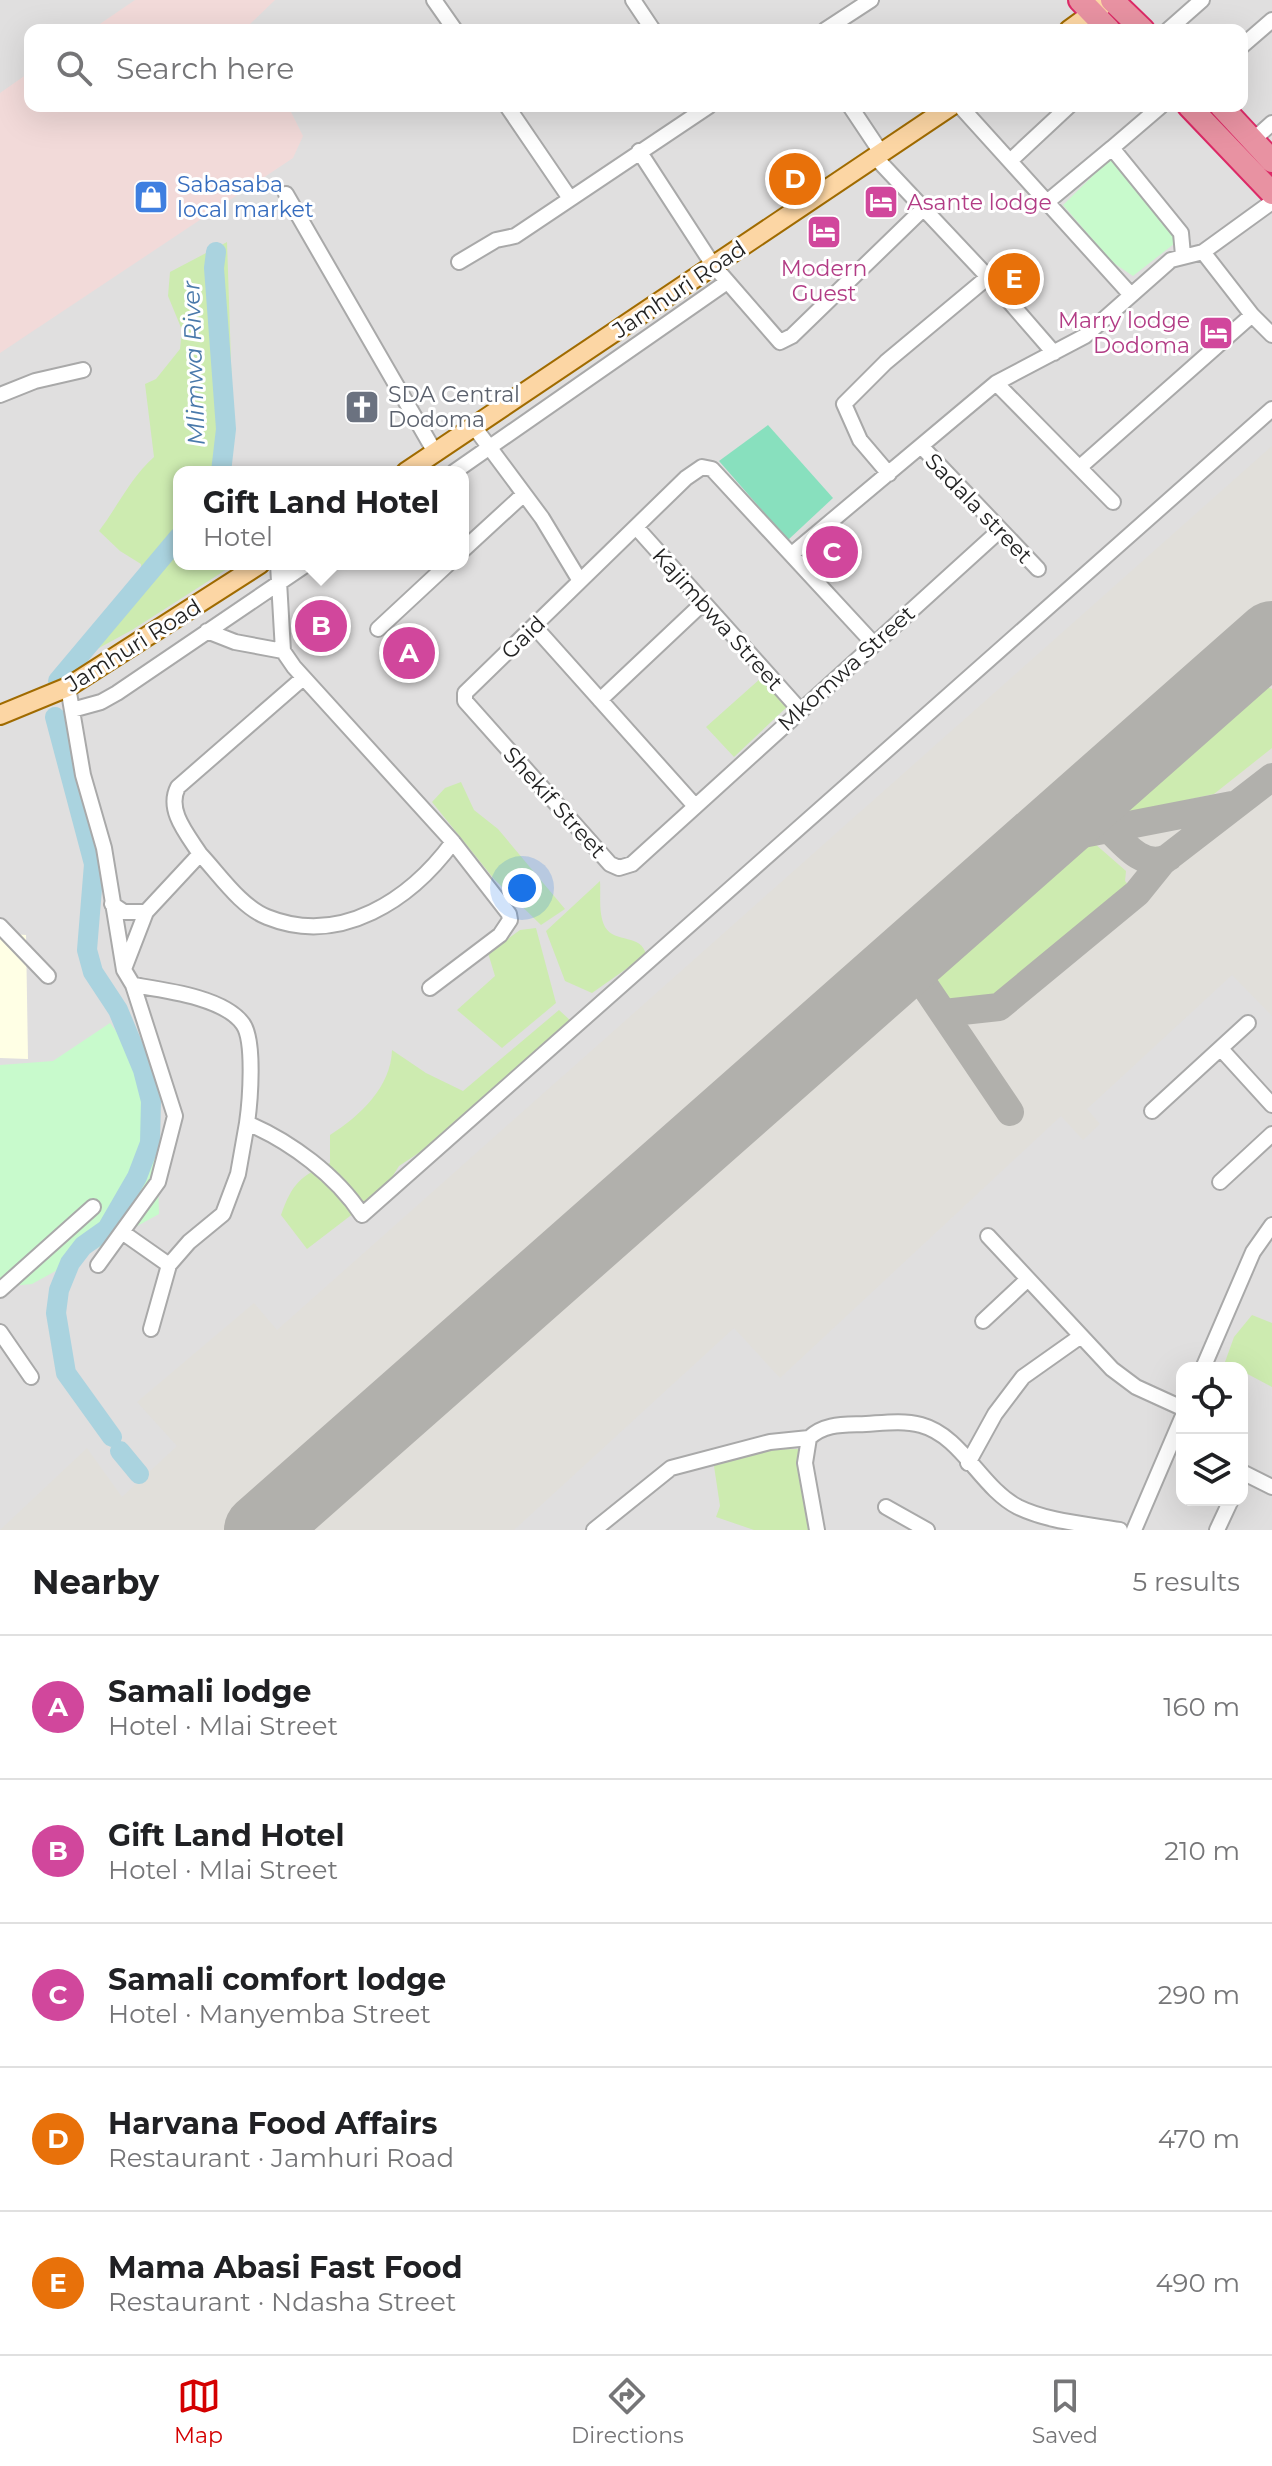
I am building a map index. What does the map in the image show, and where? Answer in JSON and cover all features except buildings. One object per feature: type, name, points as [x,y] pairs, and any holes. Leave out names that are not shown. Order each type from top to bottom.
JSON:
[{"type":"highway","points":[[1112,0],[1137,24]]},
{"type":"highway","points":[[1086,7],[1103,24]]},
{"type":"highway","points":[[1195,112],[1272,193]]},
{"type":"highway","points":[[1227,112],[1272,161]]},
{"type":"main road","points":[[1073,24],[1086,7],[1112,0]]},
{"type":"main road","name":"Jamhuri Road","points":[[416,466],[942,112]]},
{"type":"main road","name":"Jamhuri Road","points":[[0,715],[68,687],[251,570]]},
{"type":"street","points":[[434,0],[451,24]]},
{"type":"street","points":[[834,24],[871,0]]},
{"type":"street","points":[[1175,24],[1202,0]]},
{"type":"street","points":[[636,1],[649,24]]},
{"type":"street","points":[[1248,41],[1272,20]]},
{"type":"street","points":[[511,112],[569,197]]},
{"type":"street","points":[[459,262],[496,240],[515,236],[698,112]]},
{"type":"street","points":[[853,112],[879,156],[923,209],[1054,353]]},
{"type":"street","points":[[965,112],[1131,295]]},
{"type":"street","points":[[1010,161],[1063,112]]},
{"type":"street","points":[[1047,202],[1154,112]]},
{"type":"street","points":[[1253,140],[1272,123]]},
{"type":"street","points":[[1112,148],[1181,233],[1183,255]]},
{"type":"street","points":[[639,151],[713,265],[780,342],[792,336],[923,209]]},
{"type":"street","points":[[286,194],[436,454]]},
{"type":"street","points":[[873,643],[792,554],[996,383],[1085,336],[1171,260],[1203,252],[1272,202]]},
{"type":"street","points":[[1203,252],[1252,315],[1272,335]]},
{"type":"street","points":[[889,474],[860,440],[844,404],[886,362],[988,277]]},
{"type":"street","points":[[464,466],[727,282]]},
{"type":"street","points":[[1080,467],[1252,315]]},
{"type":"street","points":[[0,395],[35,381],[83,370]]},
{"type":"street","points":[[996,383],[1064,456],[1080,467],[1113,502]]},
{"type":"street","points":[[247,1123],[271,1133],[314,1164],[350,1197],[362,1215],[1272,409]]},
{"type":"street","points":[[475,428],[524,494],[580,581]]},
{"type":"street","name":"Sadala street","points":[[921,446],[1038,569]]},
{"type":"street","name":"Gaid","points":[[465,693],[686,478],[702,467],[712,469],[792,554]]},
{"type":"street","points":[[469,544],[524,494]]},
{"type":"street","name":"Kajimbwa Street","points":[[636,527],[800,710]]},
{"type":"street","name":"Mkomwa Street","points":[[695,806],[999,531]]},
{"type":"street","points":[[278,570],[283,651],[302,679],[453,842],[505,908],[510,920],[500,935],[430,988]]},
{"type":"street","points":[[72,710],[90,707],[117,693],[298,570]]},
{"type":"street","points":[[378,629],[442,570]]},
{"type":"street","points":[[600,700],[703,603]]},
{"type":"street","points":[[534,626],[695,806]]},
{"type":"street","points":[[207,631],[235,642],[283,651]]},
{"type":"street","points":[[302,679],[178,787],[173,797],[174,806],[181,826],[200,854],[266,917],[318,925],[349,921],[400,899],[415,888],[453,842]]},
{"type":"street","points":[[68,687],[83,775],[104,848],[124,970],[133,985],[175,1116],[158,1182],[98,1265]]},
{"type":"street","name":"Shekif Street","points":[[465,693],[465,701],[610,864],[619,868],[632,864],[695,806]]},
{"type":"street","points":[[124,970],[146,912],[200,854]]},
{"type":"street","points":[[112,904],[124,912],[146,912]]},
{"type":"street","points":[[0,926],[48,976]]},
{"type":"street","points":[[133,985],[208,1002],[233,1014],[242,1024],[249,1050],[247,1123],[238,1174],[223,1214],[189,1242],[169,1265],[151,1329]]},
{"type":"street","points":[[1152,1111],[1248,1023]]},
{"type":"street","points":[[1221,1049],[1272,1105]]},
{"type":"street","points":[[1220,1182],[1272,1134]]},
{"type":"street","points":[[0,1290],[93,1207]]},
{"type":"street","points":[[1206,1362],[1253,1252],[1272,1225]]},
{"type":"street","points":[[122,1232],[169,1265]]},
{"type":"street","points":[[988,1236],[1112,1369],[1136,1387],[1176,1405]]},
{"type":"street","points":[[983,1321],[1028,1279]]},
{"type":"street","points":[[0,1332],[31,1377]]},
{"type":"street","points":[[968,1463],[1007,1395],[1023,1377],[1081,1336]]},
{"type":"street","points":[[594,1530],[671,1468],[770,1442],[809,1438],[828,1426],[893,1422],[922,1425],[946,1439],[1016,1506],[1045,1524],[1120,1530]]},
{"type":"street","points":[[1134,1530],[1176,1434]]},
{"type":"street","points":[[809,1438],[805,1463],[817,1530]]},
{"type":"street","points":[[1248,1476],[1272,1487]]},
{"type":"street","points":[[1217,1530],[1228,1506]]},
{"type":"street","points":[[886,1507],[927,1530]]},
{"type":"shaded area","points":[[0,0],[1272,0],[1272,1530],[0,1530]]},
{"type":"shaded area","points":[[135,0],[275,0],[250,24],[100,24]]},
{"type":"shaded area","points":[[24,76],[24,112],[291,112],[303,136],[293,158],[0,353],[0,93]]},
{"type":"shaded area","points":[[1272,446],[1272,1016],[1232,975],[1087,1109],[1100,1124],[1083,1140],[1061,1116],[780,1378],[734,1328],[514,1530],[0,1530],[87,1448],[122,1497],[177,1446],[137,1402],[254,1303],[277,1330]]},
{"type":"shaded area","points":[[0,933],[26,935],[28,1059],[0,1058]]},
{"type":"green space","points":[[1112,157],[1179,240],[1133,276],[1112,262],[1063,205]]},
{"type":"green space","points":[[227,242],[232,391],[226,466],[173,466],[173,570],[226,570],[132,630],[64,667],[142,575],[141,564],[120,551],[99,531],[154,457],[145,384],[156,379],[180,349],[182,330],[168,296],[170,272]]},
{"type":"green space","points":[[768,425],[833,498],[788,540],[719,461]]},
{"type":"green space","points":[[761,678],[788,706],[734,757],[706,727]]},
{"type":"green space","points":[[1262,685],[1272,689],[1272,748],[1214,794],[1133,812],[1129,810],[1125,800],[1251,689]]},
{"type":"green space","points":[[461,782],[474,810],[498,829],[565,909],[541,925],[494,879],[432,802],[445,788]]},
{"type":"green space","points":[[1094,843],[1126,871],[1125,881],[1130,887],[989,1002],[947,1004],[934,984],[935,968],[1061,857]]},
{"type":"green space","points":[[600,881],[605,927],[615,935],[639,944],[646,955],[592,993],[565,981],[546,931]]},
{"type":"green space","points":[[536,928],[556,1003],[502,1048],[457,1010],[495,976],[488,953],[520,930]]},
{"type":"green space","points":[[559,1010],[572,1022],[440,1139],[399,1166],[384,1190],[307,1249],[281,1215],[285,1204],[298,1182],[330,1163],[330,1135],[363,1110],[372,1099],[386,1076],[392,1050],[426,1073],[463,1091]]},
{"type":"green space","points":[[110,1023],[155,1084],[159,1214],[32,1284],[0,1287],[0,1065],[53,1061]]},
{"type":"green space","points":[[1252,1315],[1272,1323],[1272,1387],[1248,1374],[1248,1362],[1225,1362],[1234,1337]]},
{"type":"green space","points":[[799,1449],[808,1530],[754,1530],[716,1517],[720,1506],[714,1466],[732,1455]]},
{"type":"waterway","name":"Mlimwa River","points":[[216,252],[214,268],[226,429],[222,466]]},
{"type":"waterway","name":"Mlimwa River","points":[[58,681],[173,544]]},
{"type":"waterway","name":"Mlimwa River","points":[[55,717],[94,864],[87,950],[93,972],[118,1010],[143,1070],[151,1101],[150,1143],[137,1177],[107,1229],[83,1246],[70,1263],[59,1290],[56,1313],[66,1373],[112,1437]]},
{"type":"waterway","name":"Mlimwa River","points":[[120,1451],[139,1474]]},
{"type":"taxiway","points":[[1256,651],[1272,648]]},
{"type":"taxiway","points":[[944,1013],[999,1007],[1137,893],[1162,862],[1272,777]]},
{"type":"taxiway","points":[[1031,850],[1057,839],[1232,805]]},
{"type":"taxiway","points":[[1073,813],[1094,814],[1128,848],[1148,860],[1158,861],[1169,857]]},
{"type":"taxiway","points":[[906,958],[1010,1112]]},
{"type":"runway","points":[[260,1530],[1272,637]]},
{"type":"place","name":"Harvana Food Affairs","points":[[795,179]]},
{"type":"place","name":"Sabasaba local market","points":[[151,197]]},
{"type":"place","name":"Asante lodge","points":[[881,202]]},
{"type":"place","name":"Modern Guest","points":[[824,232]]},
{"type":"place","name":"Mama Abasi Fast Food","points":[[1014,279]]},
{"type":"place","name":"Marry lodge Dodoma","points":[[1216,333]]},
{"type":"place","name":"SDA Central Dodoma","points":[[362,407]]},
{"type":"place","name":"Samali comfort lodge","points":[[832,552]]},
{"type":"place","name":"Gift Land Hotel","points":[[321,626]]},
{"type":"place","name":"Samali lodge","points":[[409,653]]}]
